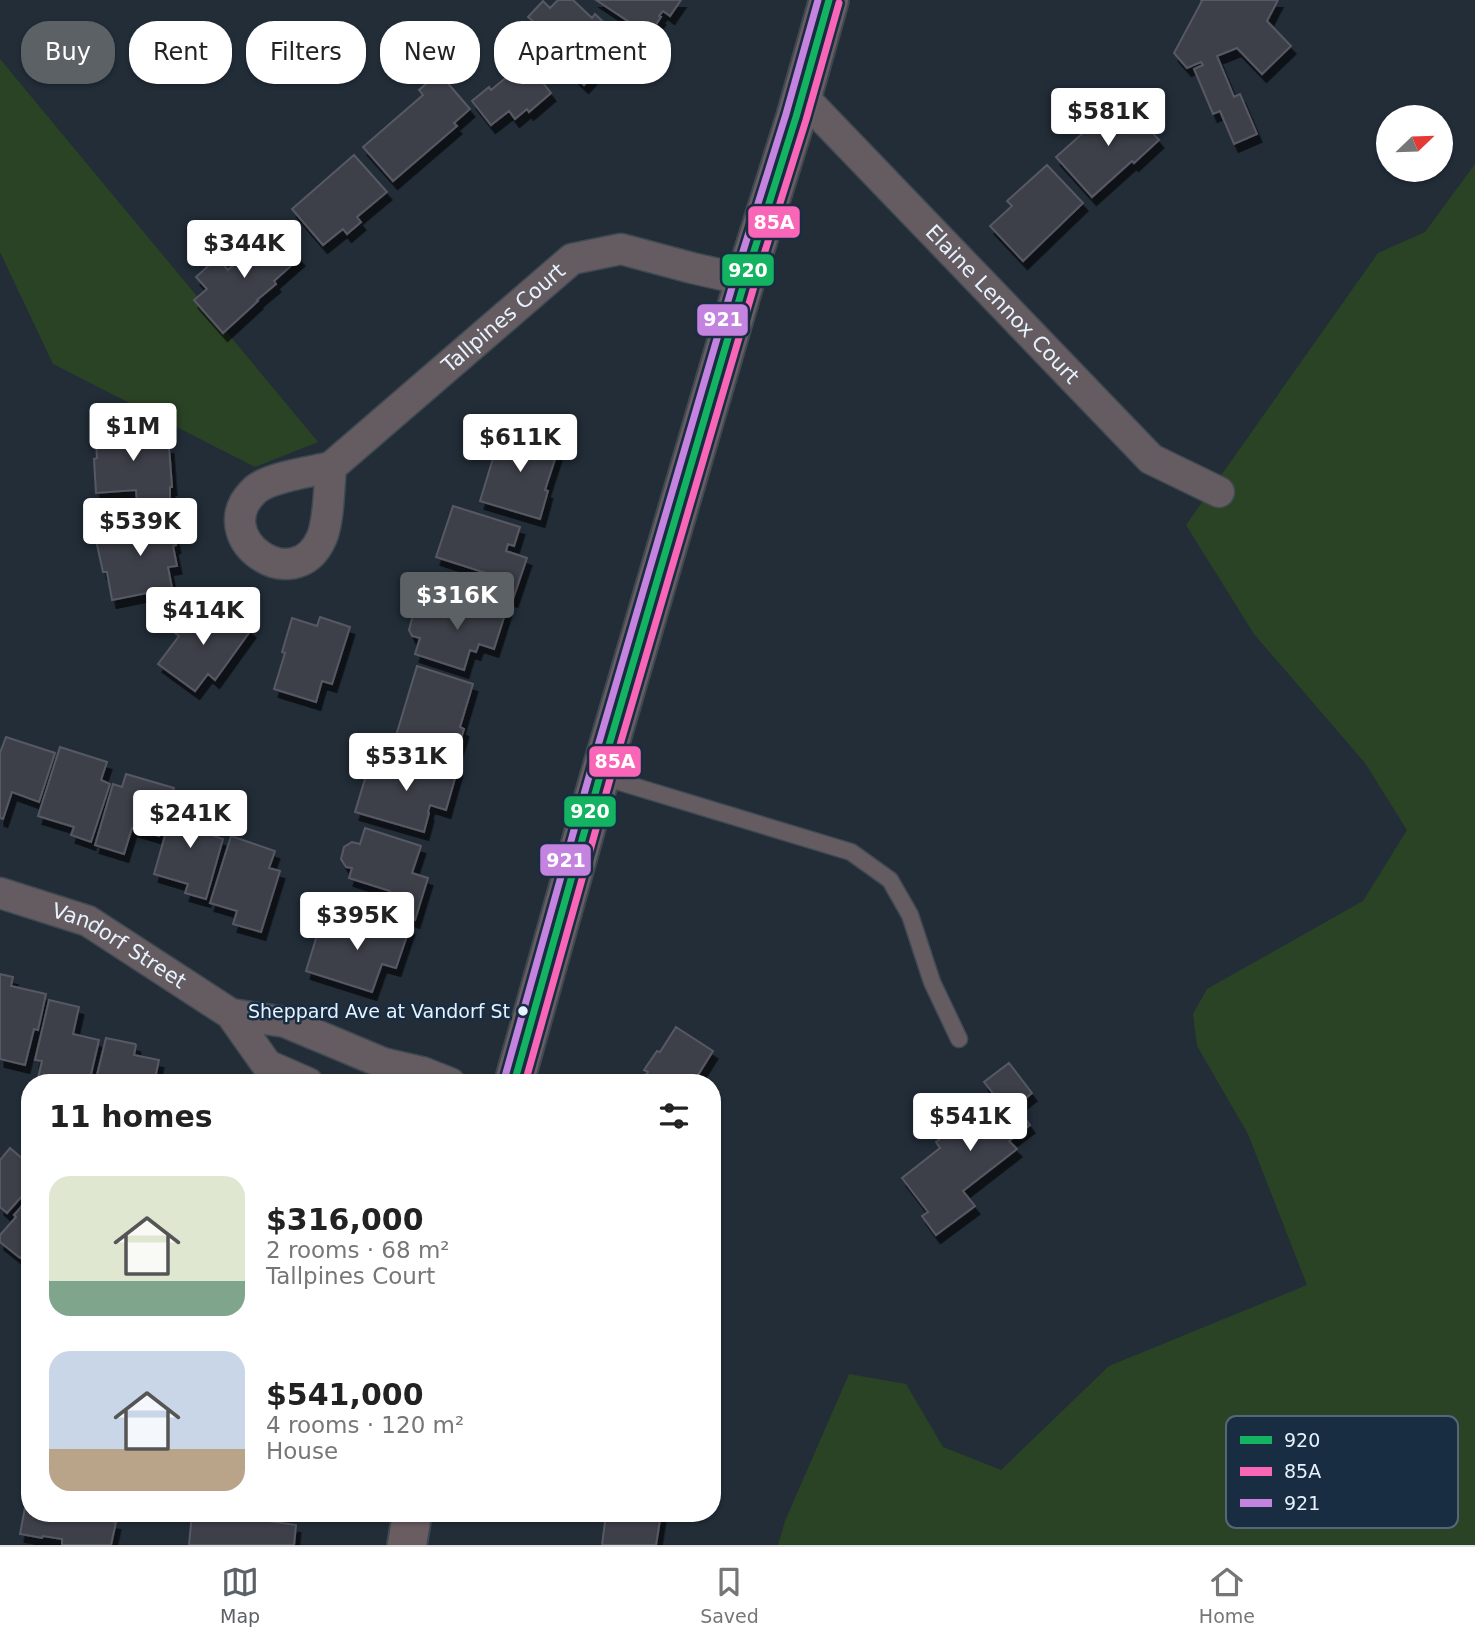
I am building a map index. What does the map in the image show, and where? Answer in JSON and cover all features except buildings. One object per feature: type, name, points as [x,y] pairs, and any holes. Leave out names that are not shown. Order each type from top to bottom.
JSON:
[{"type":"main road","points":[[516,1074],[600,776],[829,0]]},
{"type":"main road","points":[[407,1545],[411,1522]]},
{"type":"street","name":"Elaine Lennox Court","points":[[802,96],[1151,459],[1219,492]]},
{"type":"street","name":"Tallpines Court","points":[[331,467],[572,259],[621,249],[746,280]]},
{"type":"street","name":"Vandorf Street","points":[[0,893],[88,921],[231,1014],[267,1065],[288,1074]]},
{"type":"street","name":"Vandorf Street","points":[[231,1014],[285,1022],[383,1063],[427,1074]]},
{"type":"lane","points":[[600,776],[851,852],[890,880],[910,915],[932,982],[958,1039]]},
{"type":"green space","points":[[0,59],[318,442],[255,467],[53,364],[0,252]]},
{"type":"green space","points":[[1475,164],[1475,1545],[778,1545],[785,1521],[849,1374],[906,1384],[943,1447],[1001,1470],[1109,1366],[1307,1285],[1248,1134],[1197,1046],[1193,1014],[1207,989],[1363,901],[1407,830],[1365,763],[1254,634],[1186,525],[1378,253],[1425,232]]},
{"type":"transit line","name":"921","points":[[506,1074],[590,773],[818,0]]},
{"type":"transit line","name":"920","points":[[517,1074],[600,776],[829,0]]},
{"type":"transit line","name":"85A","points":[[528,1074],[610,779],[839,3]]},
{"type":"place","name":"Sheppard Ave at Vandorf St","points":[[523,1011]]}]
